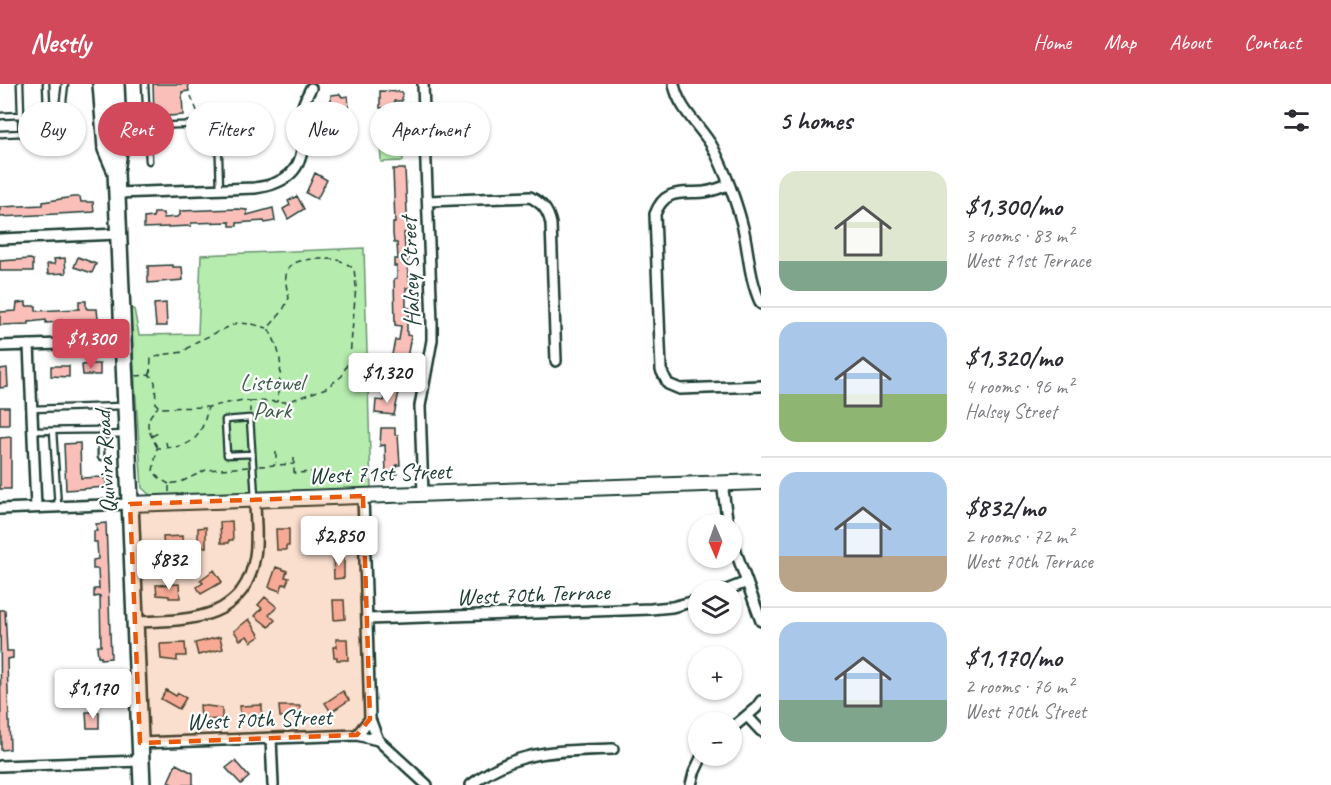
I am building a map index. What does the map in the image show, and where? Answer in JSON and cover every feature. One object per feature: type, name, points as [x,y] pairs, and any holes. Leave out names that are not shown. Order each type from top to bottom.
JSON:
[{"type":"main road","name":"Quivira Road","points":[[101,84],[106,149],[116,172]]},
{"type":"main road","name":"Quivira Road","points":[[116,84],[119,151],[116,172],[122,342],[142,785]]},
{"type":"street","name":"Halsey Street","points":[[423,84],[432,323],[432,340],[420,406],[423,494]]},
{"type":"street","points":[[674,84],[675,91],[685,110],[713,148],[728,185],[742,225],[752,279],[761,304]]},
{"type":"street","points":[[117,193],[220,190],[272,186],[282,181],[296,168],[303,146],[303,109],[311,85]]},
{"type":"street","points":[[728,185],[704,192],[671,194],[658,206],[655,214],[660,370],[668,384],[680,389],[761,386]]},
{"type":"street","points":[[428,201],[530,197],[545,207],[551,224],[556,361]]},
{"type":"street","points":[[0,239],[119,234]]},
{"type":"street","points":[[0,346],[122,342]]},
{"type":"street","points":[[29,345],[36,507]]},
{"type":"street","name":"West 71st Street","points":[[0,509],[761,482]]},
{"type":"street","points":[[722,483],[726,514]]},
{"type":"street","points":[[357,735],[370,719],[363,495]]},
{"type":"street","points":[[135,622],[196,619],[218,611],[239,592],[248,579],[256,553],[255,500]]},
{"type":"street","points":[[742,568],[761,621]]},
{"type":"street","points":[[742,584],[747,582]]},
{"type":"street","name":"West 70th Terrace","points":[[368,619],[651,609],[688,603]]},
{"type":"street","points":[[742,720],[761,700]]},
{"type":"street","points":[[747,716],[761,731]]},
{"type":"street","name":"West 70th Street","points":[[370,719],[378,740],[427,785]]},
{"type":"street","name":"West 70th Street","points":[[140,743],[357,735],[378,740]]},
{"type":"street","points":[[271,738],[273,785]]},
{"type":"street","points":[[471,785],[491,771],[522,757],[558,751],[613,749]]},
{"type":"street","points":[[0,766],[141,761]]},
{"type":"street","points":[[692,785],[697,766]]},
{"type":"lane","points":[[20,84],[21,102]]},
{"type":"lane","points":[[46,84],[47,102]]},
{"type":"lane","points":[[63,102],[65,84]]},
{"type":"lane","points":[[145,84],[146,102]]},
{"type":"lane","points":[[0,116],[18,115]]},
{"type":"lane","points":[[174,125],[210,124],[218,128],[220,190]]},
{"type":"lane","points":[[0,134],[18,134]]},
{"type":"lane","points":[[149,156],[149,161]]},
{"type":"lane","points":[[32,409],[125,406]]},
{"type":"lane","points":[[252,454],[227,455],[225,420],[250,418],[255,500]]},
{"type":"lane","points":[[33,431],[100,430],[101,457]]},
{"type":"lane","points":[[53,431],[58,507]]},
{"type":"lane","points":[[100,435],[127,433]]},
{"type":"path","points":[[191,96],[194,102]]},
{"type":"path","points":[[216,473],[217,468],[206,470],[181,482],[169,484],[160,479],[153,471],[157,448],[147,424],[148,416],[159,406],[208,407],[243,400],[287,402],[326,388],[342,376],[350,357],[356,286],[354,269],[343,261],[334,259],[300,260],[292,264],[286,274],[285,283],[289,298],[282,312],[267,328]]},
{"type":"path","points":[[159,406],[156,404],[155,382],[150,375],[151,359],[183,352],[196,342],[237,323],[267,328],[277,344],[282,360],[277,402]]},
{"type":"path","points":[[136,376],[150,375]]},
{"type":"path","points":[[250,401],[250,418]]},
{"type":"path","points":[[157,448],[186,444],[195,438],[204,428],[208,407]]},
{"type":"path","points":[[151,436],[158,433],[161,435]]},
{"type":"path","points":[[166,442],[167,448]]},
{"type":"path","points":[[276,452],[276,464]]},
{"type":"path","points":[[294,458],[294,473],[318,472],[318,470]]},
{"type":"path","points":[[169,484],[169,494]]},
{"type":"highlighted area","points":[[363,496],[370,719],[357,735],[140,743],[130,504]]},
{"type":"green space","points":[[381,156],[403,156],[403,161],[381,162]]},
{"type":"green space","name":"Listowel Park","points":[[364,248],[371,489],[151,496],[142,488],[130,309],[134,309],[139,335],[198,334],[201,255]]},
{"type":"building","points":[[153,84],[188,84],[189,91],[182,92],[183,115],[174,116],[174,102],[154,102]]},
{"type":"building","points":[[380,91],[402,92],[402,101],[380,102]]},
{"type":"building","points":[[331,95],[348,96],[348,102],[331,102]]},
{"type":"building","points":[[393,169],[405,169],[408,233],[404,233],[405,249],[408,249],[410,288],[406,288],[406,307],[410,308],[410,316],[407,316],[407,335],[411,336],[404,374],[399,373],[397,382],[387,379],[395,340],[399,340],[401,326],[395,325],[394,279],[397,278],[397,266],[394,266],[394,259],[398,259],[397,243],[394,243],[393,234],[393,223],[395,223]]},
{"type":"building","points":[[315,173],[327,180],[317,199],[306,193]]},
{"type":"building","points":[[297,196],[304,209],[288,219],[283,209],[290,205],[288,201]]},
{"type":"building","points":[[80,197],[81,202],[93,202],[94,212],[0,217],[0,207],[43,205],[43,202]]},
{"type":"building","points":[[273,208],[275,221],[265,223],[264,221],[237,223],[237,226],[230,226],[230,222],[191,223],[191,226],[144,228],[144,218],[153,217],[154,213],[163,213],[164,218],[177,217],[180,211],[237,209],[247,210],[247,215]]},
{"type":"building","points":[[78,257],[96,264],[92,273],[74,267]]},
{"type":"building","points":[[65,258],[66,273],[48,274],[47,264],[55,264],[54,259]]},
{"type":"building","points":[[33,260],[33,271],[0,271],[0,261]]},
{"type":"building","points":[[173,265],[173,267],[182,267],[183,280],[148,283],[148,266]]},
{"type":"building","points":[[79,301],[86,301],[88,309],[97,309],[98,319],[61,320],[61,322],[46,323],[46,320],[29,322],[29,324],[0,325],[0,312],[16,311],[17,303],[26,302],[26,306],[36,306],[36,311],[79,309]]},
{"type":"building","points":[[166,303],[167,326],[156,326],[154,304]]},
{"type":"building","points":[[100,364],[100,375],[83,375],[82,365]]},
{"type":"building","points":[[51,366],[69,366],[69,377],[51,376]]},
{"type":"building","points":[[7,368],[8,387],[0,388],[0,369]]},
{"type":"building","points":[[385,391],[399,392],[394,415],[375,413],[376,400],[384,401]]},
{"type":"building","points":[[0,407],[9,407],[9,425],[0,425]]},
{"type":"building","points":[[381,428],[395,428],[395,435],[398,435],[400,465],[396,465],[397,474],[386,474],[385,445],[380,446]]},
{"type":"building","points":[[11,437],[11,489],[0,489],[0,438]]},
{"type":"building","points":[[80,443],[81,478],[104,477],[106,487],[66,490],[64,444]]},
{"type":"building","points":[[232,521],[233,540],[229,540],[229,543],[221,543],[220,522]]},
{"type":"building","points":[[106,523],[111,658],[101,659],[98,657],[97,646],[101,646],[100,596],[94,597],[94,589],[99,589],[98,569],[93,569],[93,560],[98,559],[94,531],[97,531],[96,524]]},
{"type":"building","points":[[206,527],[206,547],[198,547],[198,528]]},
{"type":"building","points":[[276,529],[289,529],[289,546],[286,546],[286,550],[277,550]]},
{"type":"building","points":[[182,536],[183,550],[164,551],[163,537]]},
{"type":"building","points":[[333,555],[344,555],[344,578],[334,579]]},
{"type":"building","points":[[276,567],[287,571],[285,577],[289,578],[280,591],[269,587]]},
{"type":"building","points":[[214,570],[222,582],[201,594],[197,587],[203,583],[200,580]]},
{"type":"building","points":[[179,584],[180,598],[157,595],[156,585]]},
{"type":"building","points":[[265,597],[277,607],[269,615],[275,620],[269,627],[255,616],[262,608],[258,605]]},
{"type":"building","points":[[333,600],[344,600],[345,619],[334,620]]},
{"type":"building","points":[[0,610],[5,610],[7,651],[13,651],[13,658],[7,659],[10,749],[1,750]]},
{"type":"building","points":[[249,619],[260,636],[251,642],[247,636],[240,640],[234,631]]},
{"type":"building","points":[[220,637],[223,649],[198,655],[195,643]]},
{"type":"building","points":[[336,639],[347,639],[348,660],[337,660],[337,657],[334,657],[333,647],[337,647]]},
{"type":"building","points":[[185,643],[186,656],[177,656],[177,661],[161,659],[160,644]]},
{"type":"building","points":[[166,690],[176,696],[178,693],[186,698],[179,709],[161,699]]},
{"type":"building","points":[[343,691],[349,700],[331,712],[325,703]]},
{"type":"building","points":[[200,705],[222,708],[222,719],[201,720]]},
{"type":"building","points":[[262,705],[262,716],[240,717],[240,706]]},
{"type":"building","points":[[279,706],[300,706],[300,716],[280,717]]},
{"type":"building","points":[[86,712],[99,712],[99,728],[87,728]]},
{"type":"building","points":[[235,761],[249,777],[241,784],[226,768]]},
{"type":"building","points":[[176,764],[193,773],[193,785],[174,785],[168,782]]}]
